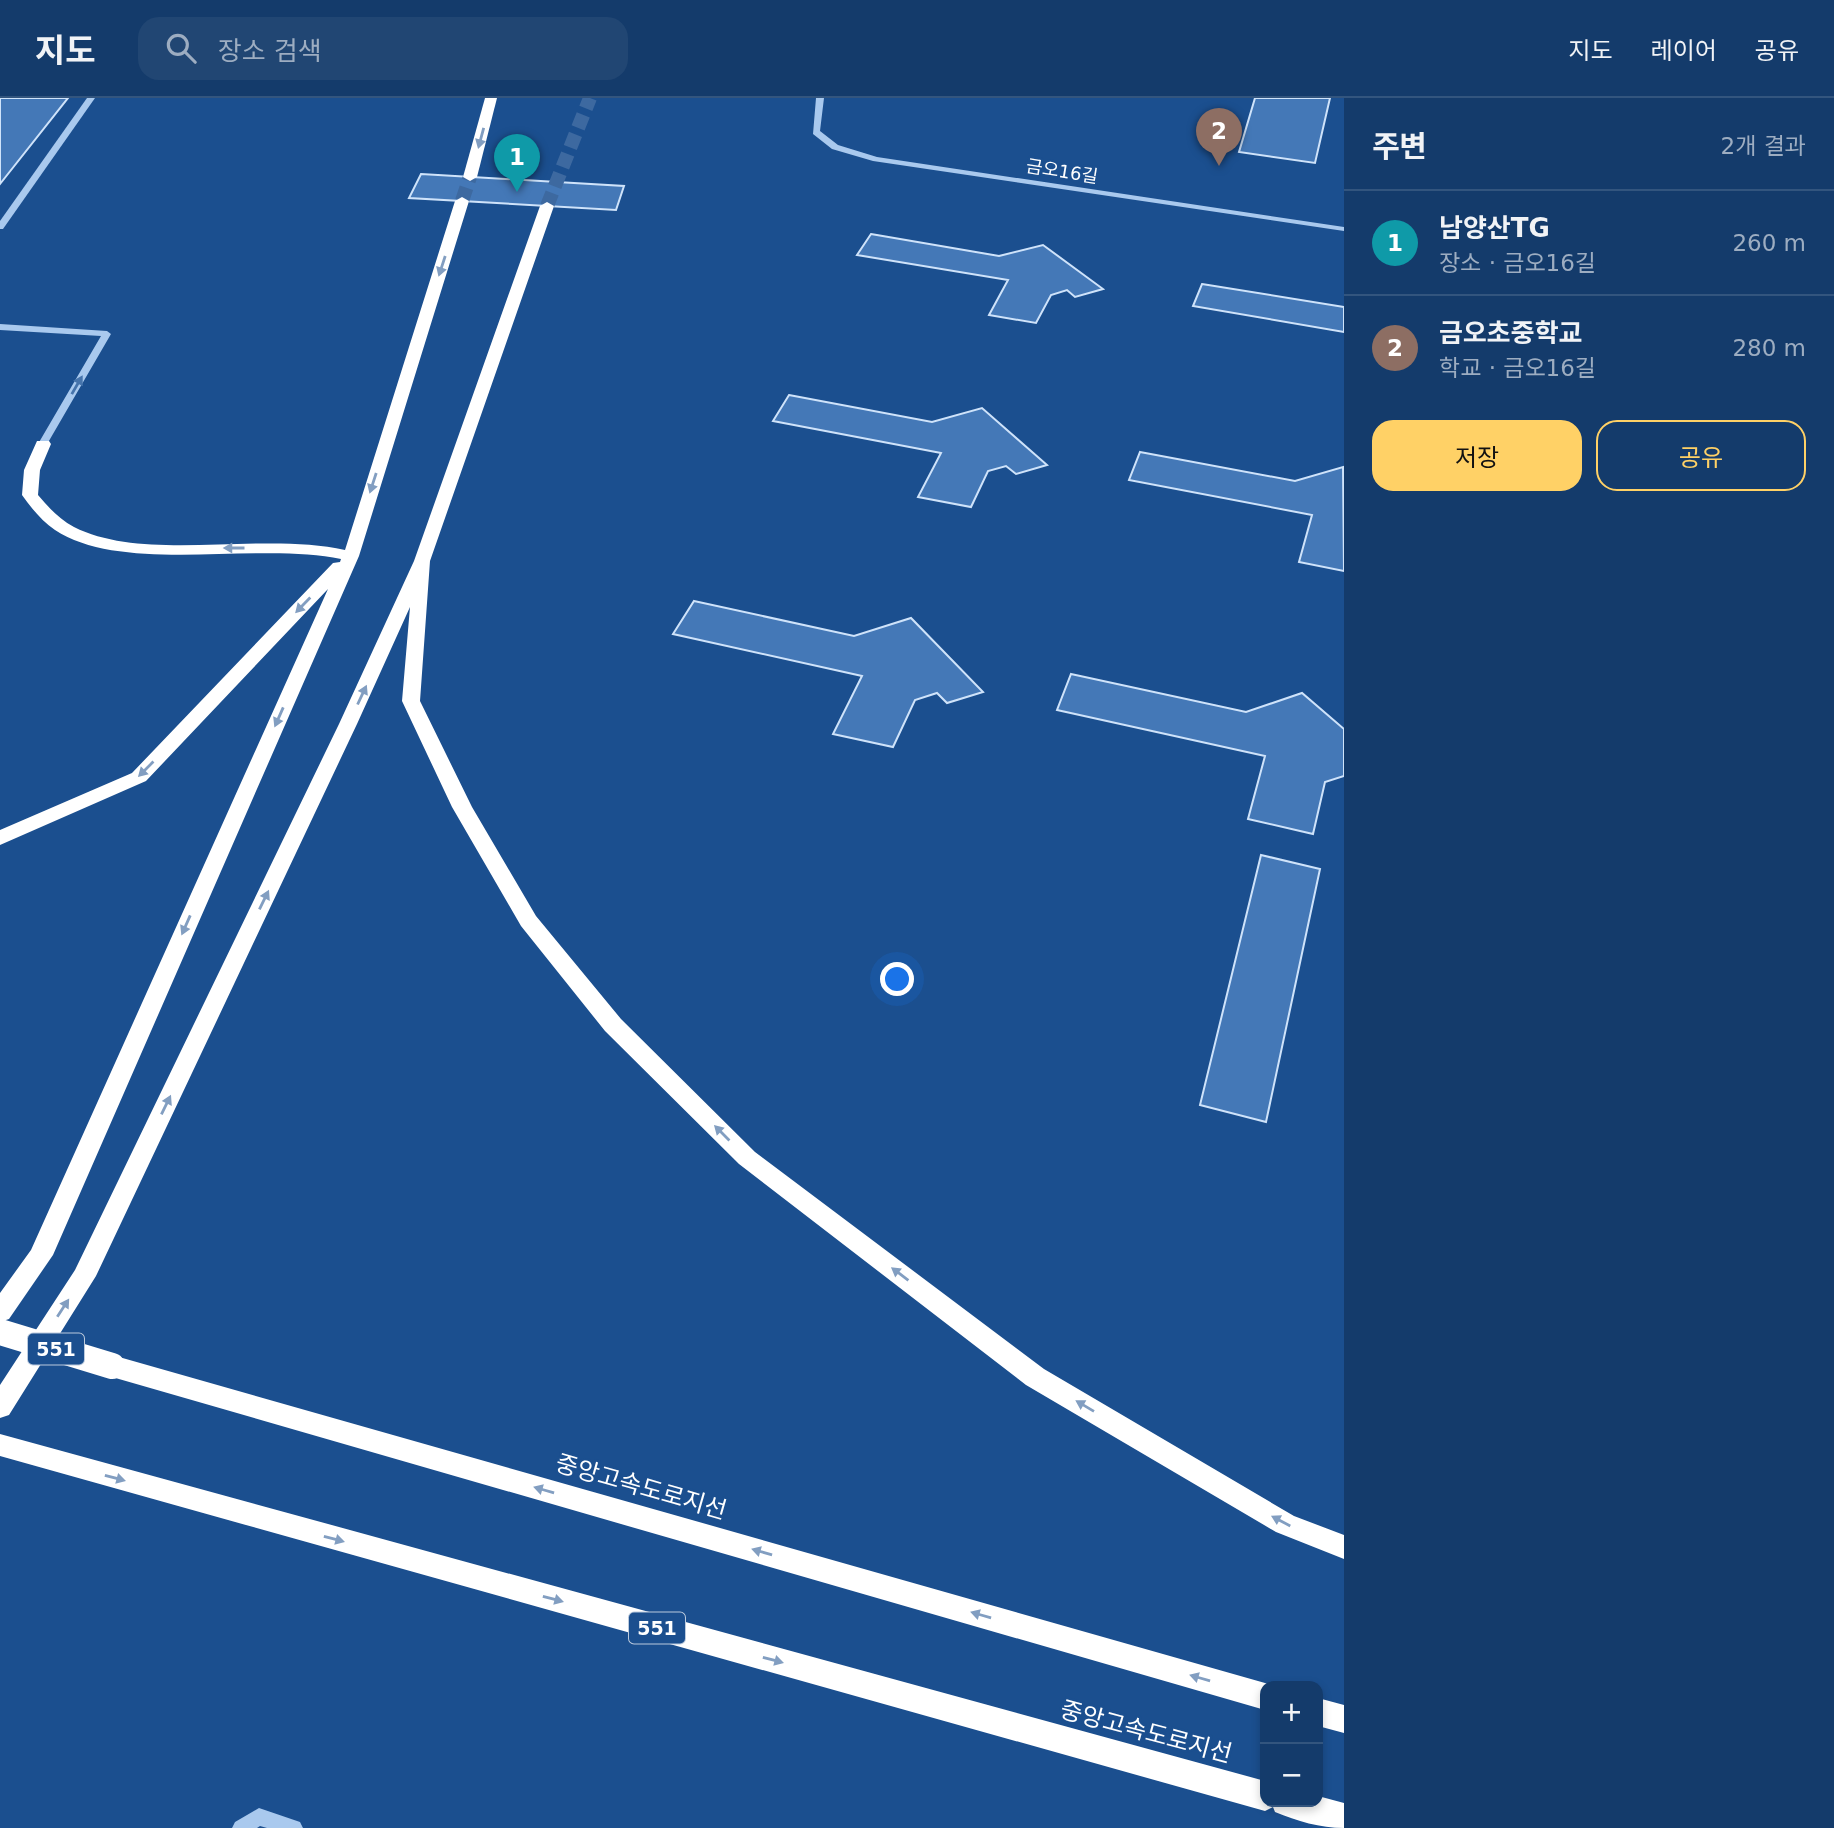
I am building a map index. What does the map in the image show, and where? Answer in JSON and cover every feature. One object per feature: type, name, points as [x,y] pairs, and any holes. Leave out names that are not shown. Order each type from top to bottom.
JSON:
[{"type":"highway","points":[[470,177],[491,98]]},
{"type":"highway","points":[[0,1312],[41,1255],[351,556],[462,201]]},
{"type":"highway","points":[[0,1407],[84,1276],[348,724],[422,561],[547,206]]},
{"type":"highway","points":[[43,444],[32,470],[30,495],[45,515],[73,533],[115,543],[164,548],[309,548],[351,556]]},
{"type":"highway","points":[[0,838],[139,777],[351,556]]},
{"type":"highway","points":[[422,561],[411,701],[462,807],[528,921],[613,1024],[747,1158],[1035,1377],[1285,1524],[1344,1548]]},
{"type":"highway","name":"중앙고속도로지선","points":[[0,1332],[1260,1695]]},
{"type":"highway","name":"중앙고속도로지선","points":[[0,1445],[1260,1795]]},
{"type":"highway","points":[[1323,1713],[1344,1719]]},
{"type":"highway","points":[[1304,1807],[1344,1818]]},
{"type":"street","points":[[0,227],[91,98]]},
{"type":"street","name":"금오16길","points":[[820,98],[816,132],[835,147],[876,159],[1344,229]]},
{"type":"street","points":[[0,327],[107,334],[43,444]]},
{"type":"street","points":[[241,1828],[260,1817],[295,1828]]},
{"type":"building","points":[[0,98],[68,98],[0,184]]},
{"type":"building","points":[[1255,98],[1330,98],[1315,163],[1239,152]]},
{"type":"building","points":[[421,174],[624,186],[616,210],[409,198]]},
{"type":"building","points":[[871,234],[999,256],[1043,245],[1103,289],[1075,297],[1067,290],[1051,295],[1036,323],[989,315],[1008,280],[857,255]]},
{"type":"building","points":[[1202,284],[1344,307],[1344,332],[1193,306]]},
{"type":"building","points":[[789,395],[932,422],[982,408],[1047,465],[1016,474],[1006,466],[988,471],[971,507],[918,497],[941,453],[773,421]]},
{"type":"building","points":[[1140,452],[1295,481],[1343,467],[1344,571],[1299,562],[1312,515],[1129,480]]},
{"type":"building","points":[[694,601],[854,636],[911,618],[983,692],[947,703],[937,693],[915,700],[893,747],[833,734],[862,676],[673,634]]},
{"type":"building","points":[[1071,674],[1246,712],[1302,693],[1344,729],[1344,776],[1325,782],[1313,834],[1248,819],[1265,756],[1057,710]]},
{"type":"building","points":[[1261,855],[1320,869],[1266,1122],[1200,1105]]},
{"type":"tunnel","points":[[547,206],[590,98]]},
{"type":"tunnel","points":[[462,201],[470,177]]},
{"type":"place","name":"금오초중학교","points":[[1219,166]]},
{"type":"place","name":"남양산TG","points":[[517,192]]}]
